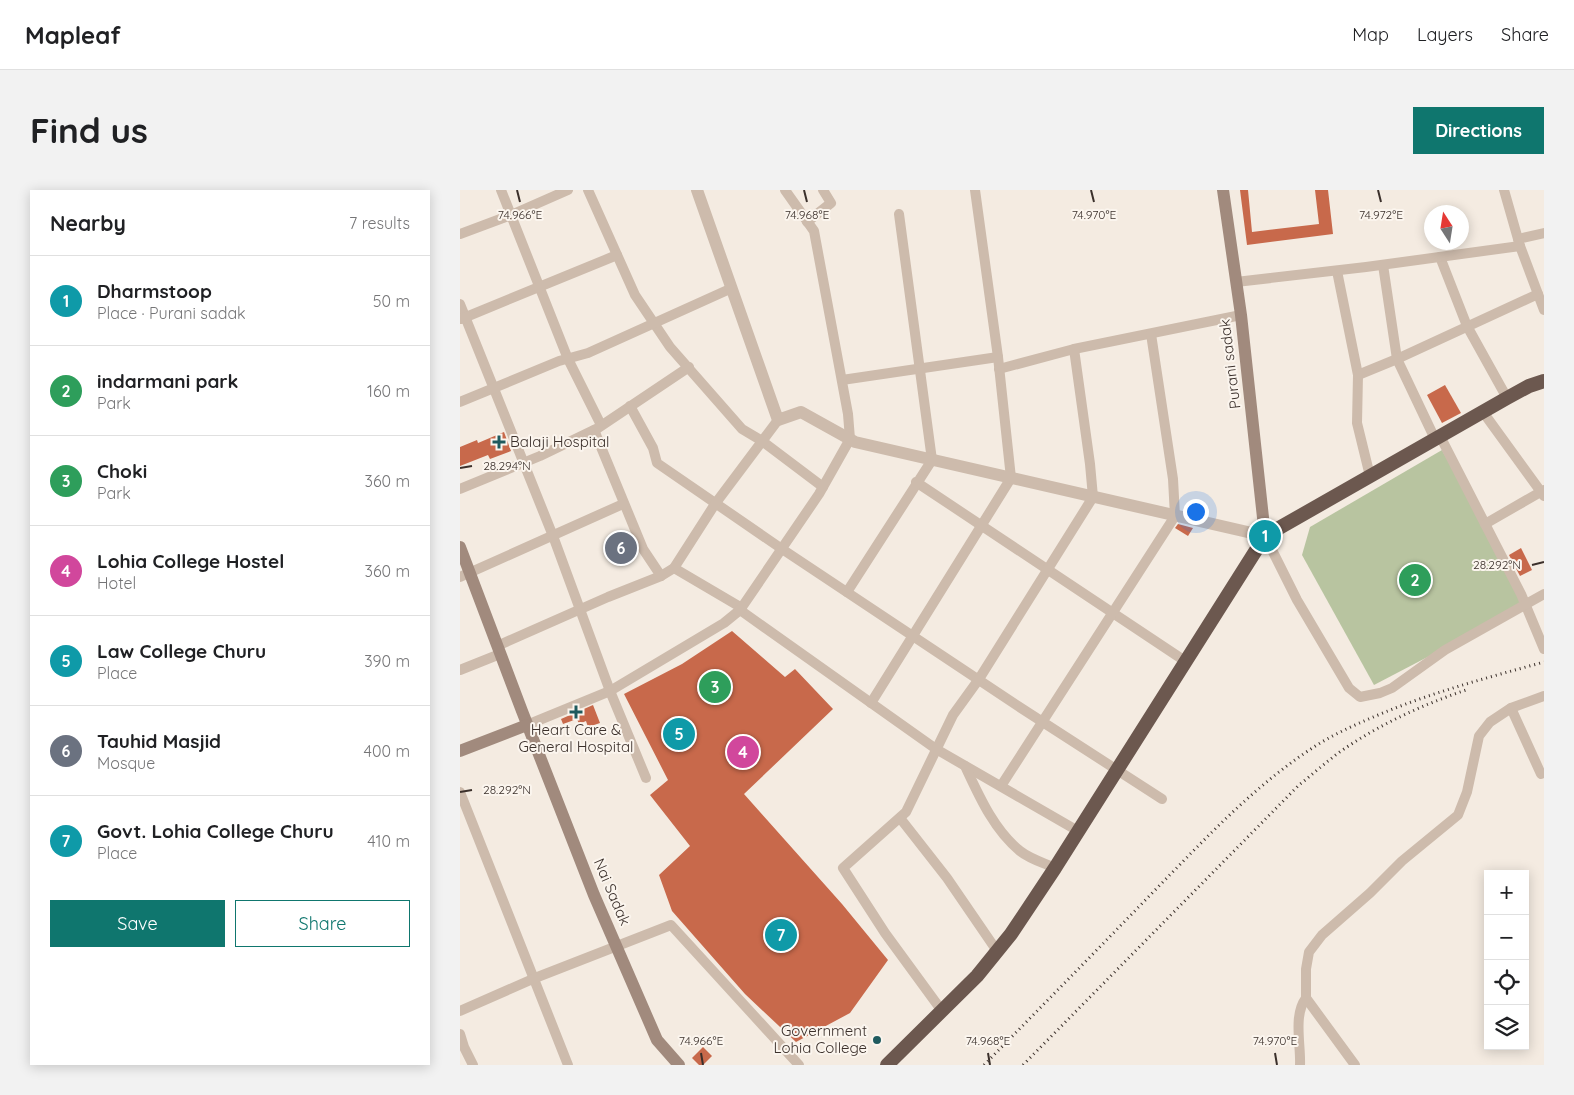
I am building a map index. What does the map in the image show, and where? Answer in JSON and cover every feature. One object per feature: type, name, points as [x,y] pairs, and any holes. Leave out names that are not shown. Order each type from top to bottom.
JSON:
[{"type":"highway","points":[[887,1065],[977,976],[1010,934],[1055,868],[1265,536],[1507,398],[1529,386],[1544,381]]},
{"type":"main road","name":"Purani sadak","points":[[1223,190],[1241,316],[1265,536]]},
{"type":"main road","name":"Nai Sadak","points":[[460,547],[465,575],[499,650],[594,895],[657,1040],[679,1065]]},
{"type":"main road","points":[[460,751],[527,725]]},
{"type":"street","points":[[501,190],[568,359],[598,428],[623,504],[643,549],[661,576]]},
{"type":"street","points":[[460,234],[568,190]]},
{"type":"street","points":[[588,190],[635,295],[670,347],[742,429],[762,441],[823,486]]},
{"type":"street","points":[[697,190],[778,420]]},
{"type":"street","points":[[527,725],[610,691],[724,623],[741,609],[823,486],[850,440],[848,414],[814,231],[784,190]]},
{"type":"street","points":[[806,222],[831,203],[823,190]]},
{"type":"street","points":[[871,703],[912,634],[1011,478],[998,357],[975,190]]},
{"type":"street","points":[[1504,190],[1519,242],[1544,310]]},
{"type":"street","points":[[847,592],[916,482],[932,460],[899,214]]},
{"type":"street","points":[[1236,282],[1440,257],[1519,242],[1544,233]]},
{"type":"street","points":[[463,318],[617,254]]},
{"type":"street","points":[[1440,257],[1467,326],[1507,398]]},
{"type":"street","points":[[1383,265],[1397,360],[1437,438],[1485,524],[1526,605],[1544,649]]},
{"type":"street","points":[[1337,270],[1358,375],[1357,423],[1370,476]]},
{"type":"street","points":[[460,402],[568,359],[588,353],[654,325],[732,288]]},
{"type":"street","points":[[1358,375],[1397,360],[1538,294]]},
{"type":"street","points":[[460,304],[463,318],[553,536],[610,691],[646,778]]},
{"type":"street","points":[[999,369],[1074,349],[1241,316]]},
{"type":"street","points":[[1001,786],[1175,516],[1173,479],[1151,334]]},
{"type":"street","points":[[942,1011],[885,934],[843,868],[906,812],[953,715],[979,679],[1093,497],[1074,349]]},
{"type":"street","points":[[842,380],[998,357]]},
{"type":"street","points":[[460,489],[523,463],[598,428],[689,367]]},
{"type":"street","points":[[630,406],[653,448],[657,463],[782,549],[1162,799]]},
{"type":"street","points":[[460,670],[580,610],[661,576],[674,568],[715,504],[778,420],[801,412],[855,442],[1265,536],[1297,600],[1330,656],[1349,688],[1360,697],[1380,693],[1392,688],[1444,650],[1544,594]]},
{"type":"street","points":[[1483,412],[1543,492],[1485,524]]},
{"type":"street","points":[[916,482],[1185,661]]},
{"type":"street","points":[[465,575],[623,504]]},
{"type":"street","points":[[674,568],[741,609],[936,749],[1078,831]]},
{"type":"street","points":[[1300,1065],[1299,1019],[1302,1004],[1306,998],[1306,969],[1309,952],[1322,935],[1370,893],[1402,860],[1458,815],[1467,792],[1479,736],[1490,722],[1511,708],[1544,696]]},
{"type":"street","points":[[1511,708],[1541,774]]},
{"type":"street","points":[[965,766],[979,795],[1003,835],[1021,852],[1055,868]]},
{"type":"street","points":[[460,792],[568,1065]]},
{"type":"street","points":[[900,818],[947,878],[997,951]]},
{"type":"street","points":[[460,1011],[535,978],[671,925],[799,1065]]},
{"type":"street","points":[[1306,998],[1355,1065]]},
{"type":"street","points":[[460,1034],[473,1065]]},
{"type":"green space","points":[[1442,450],[1527,605],[1374,685],[1302,555],[1310,527]]},
{"type":"building","points":[[1240,190],[1248,190],[1252,232],[1319,224],[1315,190],[1328,190],[1333,234],[1247,245]]},
{"type":"building","points":[[1445,385],[1461,413],[1442,423],[1427,395]]},
{"type":"building","points":[[504,432],[511,451],[490,459],[488,455],[460,466],[460,447],[477,440],[478,443]]},
{"type":"building","points":[[1178,524],[1193,528],[1188,536],[1175,528]]},
{"type":"building","points":[[1521,548],[1532,570],[1520,576],[1509,555]]},
{"type":"building","points":[[732,631],[785,677],[795,669],[833,709],[744,794],[842,904],[888,960],[850,1013],[796,1042],[745,994],[672,911],[659,875],[690,846],[650,795],[668,780],[624,694],[682,664]]},
{"type":"building","points":[[593,705],[600,723],[588,727],[586,721],[579,724],[577,719],[563,724],[561,719]]},
{"type":"building","points":[[703,1047],[712,1056],[703,1065],[699,1065],[692,1058]]},
{"type":"railway","points":[[984,1065],[1215,829],[1254,793],[1295,760],[1317,745],[1370,718],[1419,699],[1544,662]]},
{"type":"railway","points":[[1023,1065],[1299,785],[1341,751],[1371,732],[1419,708],[1469,689]]},
{"type":"place","name":"Balaji Hospital","points":[[499,442]]},
{"type":"place","name":"Dharmstoop","points":[[1265,536]]},
{"type":"place","name":"Tauhid Masjid","points":[[621,548]]},
{"type":"place","name":"indarmani park","points":[[1415,580]]},
{"type":"place","name":"Choki","points":[[715,687]]},
{"type":"place","name":"Heart Care & General Hospital","points":[[576,712]]},
{"type":"place","name":"Law College Churu","points":[[679,734]]},
{"type":"place","name":"Lohia College Hostel","points":[[743,752]]},
{"type":"place","name":"Govt. Lohia College Churu","points":[[781,935]]},
{"type":"place","name":"Government Lohia College","points":[[877,1040]]}]
